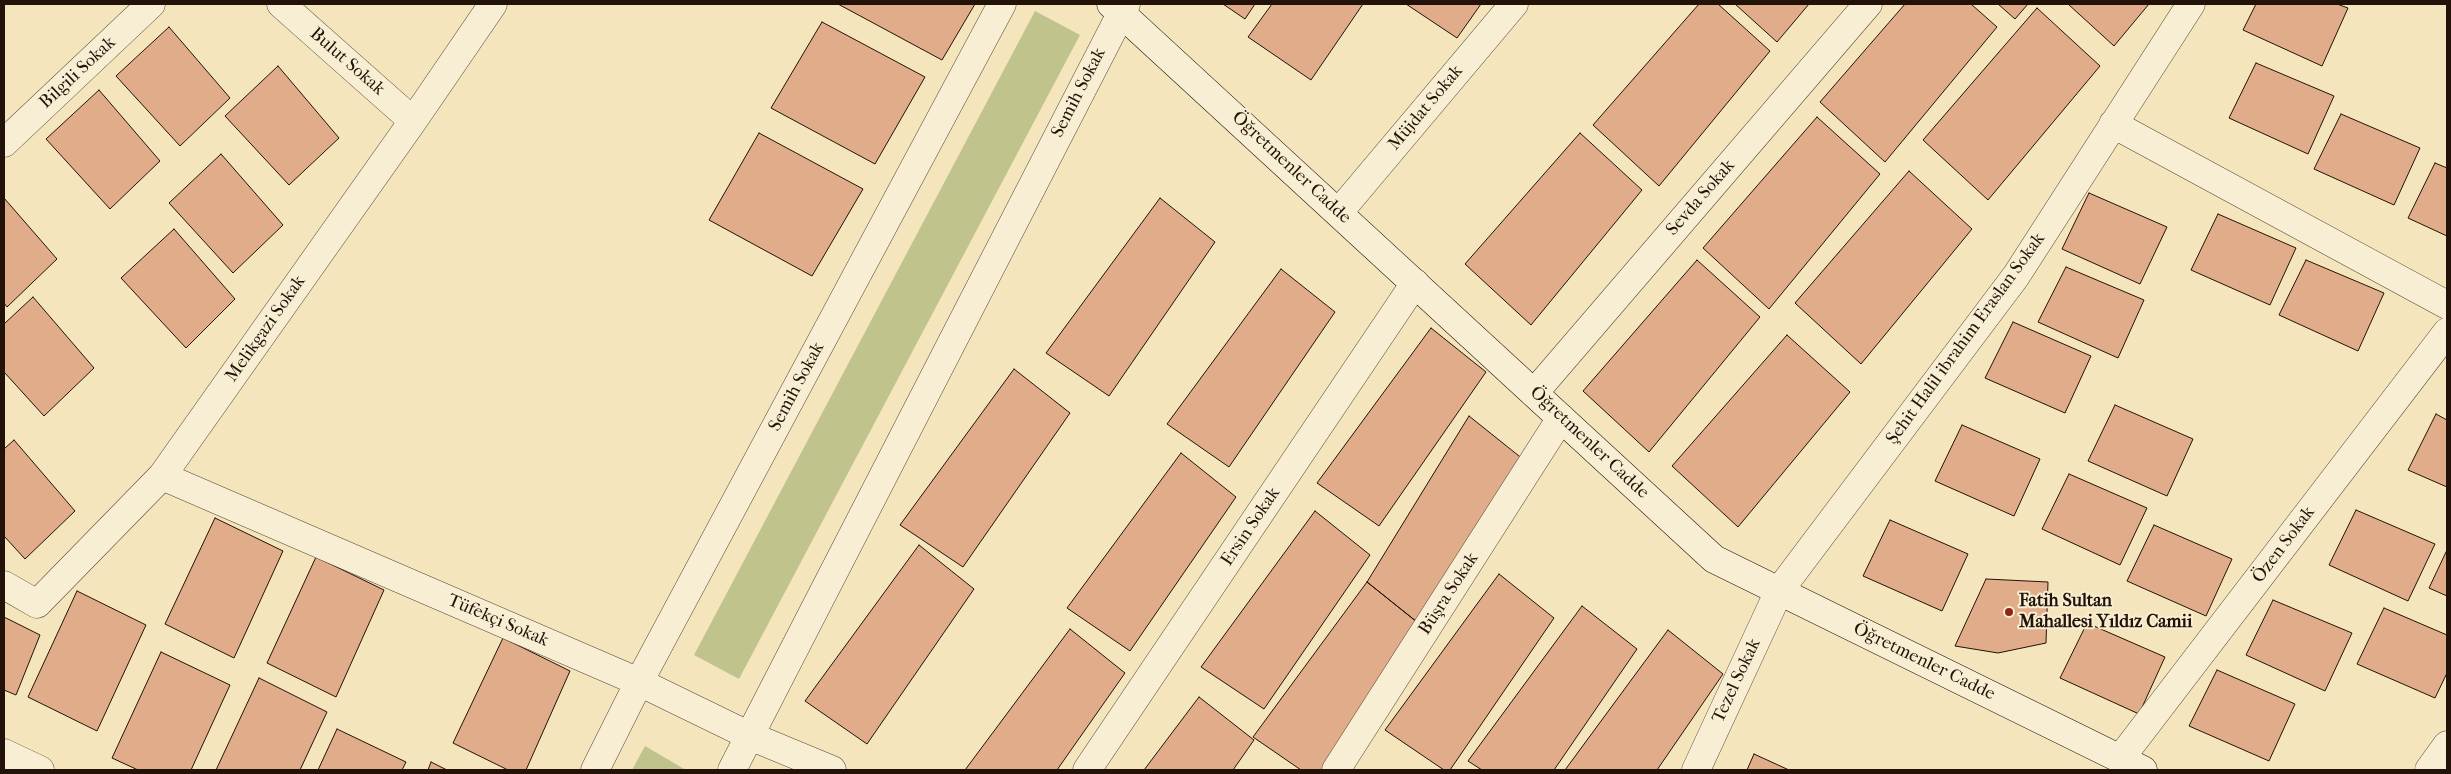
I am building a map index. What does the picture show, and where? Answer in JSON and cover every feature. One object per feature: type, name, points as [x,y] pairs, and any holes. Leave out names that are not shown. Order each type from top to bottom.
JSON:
[{"type":"street","name":"Bilgili Sokak","points":[[4,143],[151,4]]},
{"type":"street","name":"Bulut Sokak","points":[[281,4],[413,120]]},
{"type":"street","name":"Melikgazi Sokak","points":[[4,585],[37,604],[162,476],[493,4]]},
{"type":"street","name":"Semih Sokak","points":[[595,770],[639,682],[1002,4]]},
{"type":"street","name":"Müjdat Sokak","points":[[1339,212],[1514,4]]},
{"type":"street","name":"Sevda Sokak","points":[[1534,393],[1868,4]]},
{"type":"street","name":"Şehit Halil ibrahim Eraslan Sokak","points":[[1779,591],[2016,276],[2191,4]]},
{"type":"street","name":"Semih Sokak","points":[[732,770],[1119,6]]},
{"type":"street","name":"Öğretmenler Cadde","points":[[1119,6],[1714,559],[2132,765]]},
{"type":"street","points":[[2113,124],[2447,305]]},
{"type":"street","name":"Ersin Sokak","points":[[1087,770],[1415,283]]},
{"type":"street","name":"Özen Sokak","points":[[2132,765],[2447,332]]},
{"type":"street","name":"Büşra Sokak","points":[[1336,770],[1561,418]]},
{"type":"street","name":"Tüfekçi Sokak","points":[[162,476],[639,682],[750,736],[832,770]]},
{"type":"street","name":"Tezel Sokak","points":[[1696,770],[1779,591]]},
{"type":"street","points":[[2429,770],[2447,745]]},
{"type":"street","points":[[4,753],[40,770]]},
{"type":"green space","points":[[1035,11],[1080,35],[739,679],[694,655]]},
{"type":"green space","points":[[645,746],[686,770],[632,770]]},
{"type":"building","points":[[838,4],[975,4],[942,60]]},
{"type":"building","points":[[1223,4],[1255,4],[1245,19]]},
{"type":"building","points":[[1272,4],[1363,4],[1311,80],[1248,37]]},
{"type":"building","points":[[1406,4],[1481,4],[1457,38]]},
{"type":"building","points":[[1699,4],[1718,4],[1770,51],[1659,186],[1593,125]]},
{"type":"building","points":[[1735,4],[1809,4],[1777,42]]},
{"type":"building","points":[[1905,4],[1971,4],[1997,27],[1885,162],[1820,102]]},
{"type":"building","points":[[1998,4],[2028,4],[2015,19]]},
{"type":"building","points":[[2068,4],[2149,4],[2114,46]]},
{"type":"building","points":[[2256,4],[2337,4],[2348,8],[2322,66],[2243,30]]},
{"type":"building","points":[[2037,8],[2100,66],[1988,200],[1923,140]]},
{"type":"building","points":[[822,22],[925,77],[875,164],[771,108]]},
{"type":"building","points":[[169,27],[230,98],[180,146],[116,76]]},
{"type":"building","points":[[2256,63],[2334,96],[2308,154],[2229,118]]},
{"type":"building","points":[[278,66],[339,138],[289,185],[225,116]]},
{"type":"building","points":[[99,90],[160,161],[110,209],[46,139]]},
{"type":"building","points":[[2341,114],[2420,148],[2394,205],[2314,169]]},
{"type":"building","points":[[1817,117],[1880,174],[1769,309],[1703,248]]},
{"type":"building","points":[[759,133],[863,189],[812,276],[709,220]]},
{"type":"building","points":[[1580,133],[1642,190],[1531,325],[1465,264]]},
{"type":"building","points":[[221,154],[283,225],[233,273],[169,203]]},
{"type":"building","points":[[2435,163],[2447,168],[2447,236],[2408,218]]},
{"type":"building","points":[[1909,171],[1972,229],[1861,364],[1795,303]]},
{"type":"building","points":[[2089,193],[2167,227],[2140,284],[2062,249]]},
{"type":"building","points":[[4,198],[57,259],[7,307],[4,303]]},
{"type":"building","points":[[1160,198],[1215,242],[1109,396],[1046,353]]},
{"type":"building","points":[[2218,214],[2296,248],[2270,305],[2191,270]]},
{"type":"building","points":[[174,229],[235,299],[186,348],[121,278]]},
{"type":"building","points":[[1697,260],[1760,317],[1649,452],[1583,391]]},
{"type":"building","points":[[2306,260],[2384,293],[2358,351],[2279,315]]},
{"type":"building","points":[[2066,267],[2144,300],[2118,358],[2038,322]]},
{"type":"building","points":[[1281,269],[1335,312],[1229,467],[1167,424]]},
{"type":"building","points":[[33,297],[94,368],[44,416],[4,372],[4,324]]},
{"type":"building","points":[[2013,322],[2091,356],[2065,413],[1985,378]]},
{"type":"building","points":[[1431,328],[1486,372],[1379,526],[1317,483]]},
{"type":"building","points":[[1787,335],[1850,392],[1738,527],[1672,466]]},
{"type":"building","points":[[1014,369],[1070,413],[963,567],[900,525]]},
{"type":"building","points":[[2115,405],[2193,439],[2167,496],[2088,461]]},
{"type":"building","points":[[2436,414],[2447,420],[2447,487],[2408,470]]},
{"type":"building","points":[[1469,416],[1524,460],[1422,626],[1367,582]]},
{"type":"building","points":[[1962,425],[2040,459],[2014,516],[1935,481]]},
{"type":"building","points":[[14,440],[75,511],[25,559],[4,536],[4,449]]},
{"type":"building","points":[[1181,453],[1236,497],[1130,651],[1067,608]]},
{"type":"building","points":[[2069,474],[2147,508],[2120,565],[2042,529]]},
{"type":"building","points":[[2356,510],[2435,544],[2408,601],[2329,565]]},
{"type":"building","points":[[1315,511],[1370,555],[1264,709],[1201,667]]},
{"type":"building","points":[[215,518],[283,551],[234,658],[165,624]]},
{"type":"building","points":[[1890,520],[1968,554],[1942,611],[1863,576]]},
{"type":"building","points":[[2154,525],[2232,559],[2206,616],[2127,581]]},
{"type":"building","points":[[919,545],[974,589],[867,744],[805,701]]},
{"type":"building","points":[[2447,550],[2447,596],[2429,588]]},
{"type":"building","points":[[316,557],[384,590],[336,697],[267,663]]},
{"type":"building","points":[[1499,574],[1554,618],[1450,770],[1444,770],[1385,730]]},
{"type":"building","name":"Fatih Sultan Mahallesi Yıldız Camii","points":[[1986,579],[2048,582],[2046,643],[1998,653],[1955,646]]},
{"type":"building","points":[[1367,582],[1422,626],[1322,770],[1301,770],[1253,737]]},
{"type":"building","points":[[77,591],[146,625],[97,731],[28,697]]},
{"type":"building","points":[[2273,600],[2352,633],[2325,691],[2246,655]]},
{"type":"building","points":[[1582,606],[1637,649],[1554,770],[1482,770],[1468,761]]},
{"type":"building","points":[[2384,608],[2447,635],[2447,673],[2435,698],[2357,664]]},
{"type":"building","points":[[4,617],[40,635],[16,695],[4,690]]},
{"type":"building","points":[[2087,623],[2165,657],[2139,714],[2060,678]]},
{"type":"building","points":[[1070,629],[1125,673],[1057,770],[965,770]]},
{"type":"building","points":[[1668,630],[1723,674],[1657,770],[1565,770]]},
{"type":"building","points":[[503,638],[570,671],[526,770],[508,770],[453,743]]},
{"type":"building","points":[[161,652],[230,685],[191,770],[138,770],[112,758]]},
{"type":"building","points":[[2217,670],[2295,704],[2269,761],[2189,726]]},
{"type":"building","points":[[259,678],[327,712],[300,770],[216,770]]},
{"type":"building","points":[[1199,697],[1254,740],[1233,770],[1144,770]]},
{"type":"building","points":[[337,729],[406,762],[402,770],[318,770]]},
{"type":"building","points":[[1754,754],[1789,770],[1747,770]]},
{"type":"building","points":[[431,762],[447,770],[428,770]]},
{"type":"place","name":"Fatih Sultan Mahallesi Yıldız Camii","points":[[2009,612]]}]
